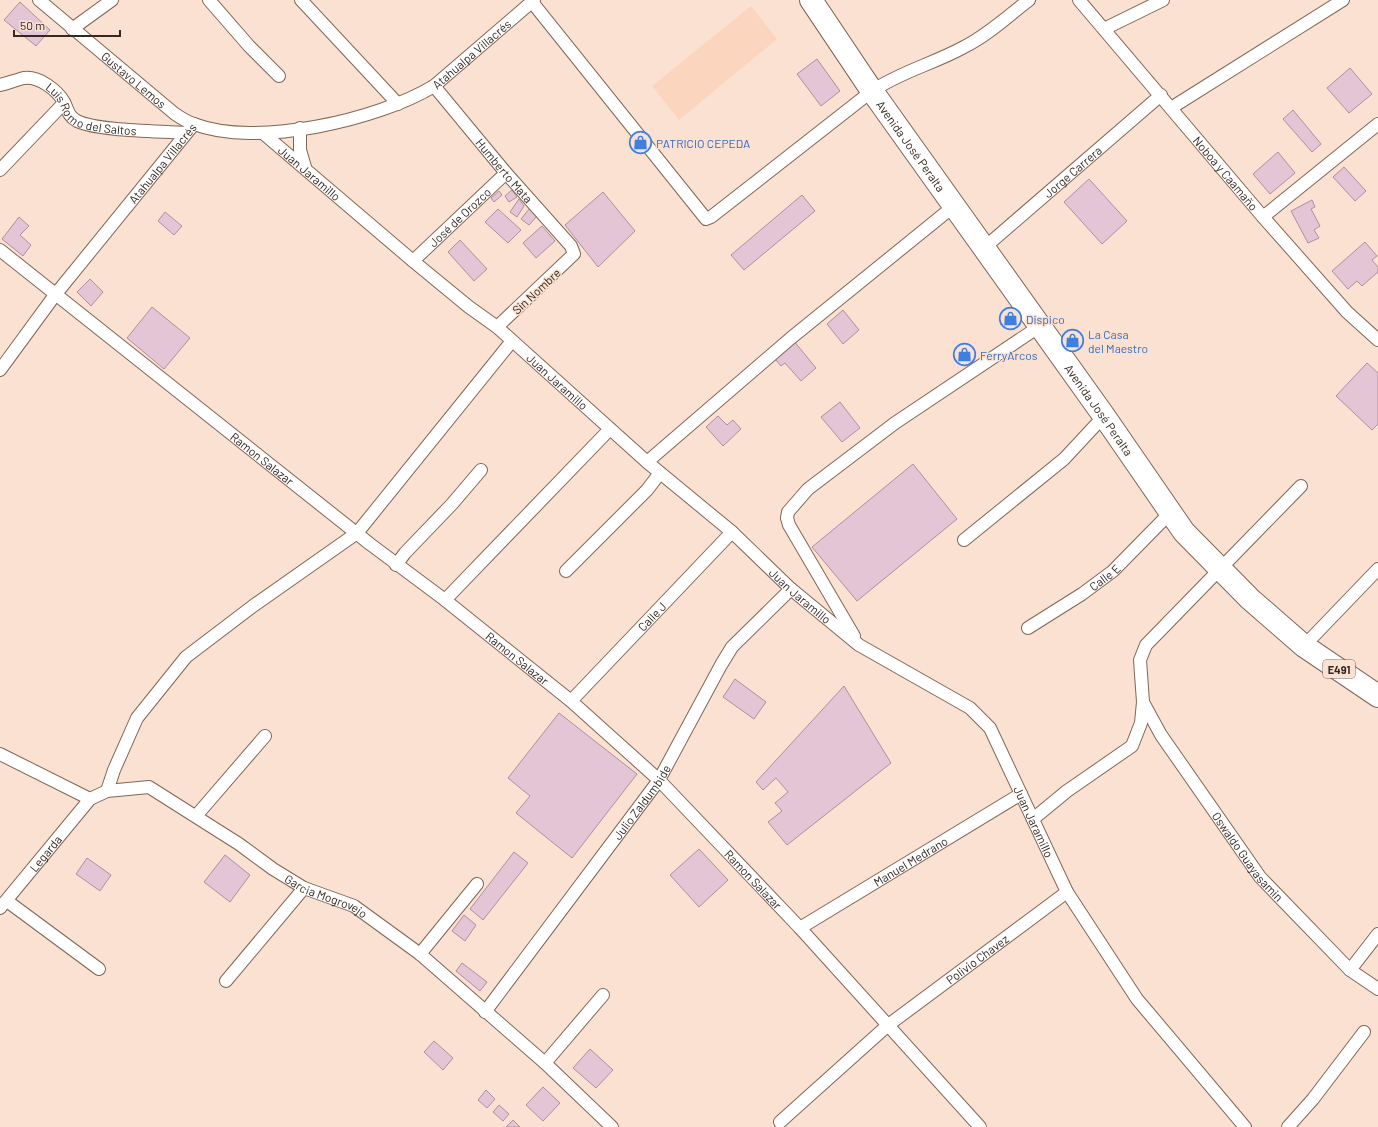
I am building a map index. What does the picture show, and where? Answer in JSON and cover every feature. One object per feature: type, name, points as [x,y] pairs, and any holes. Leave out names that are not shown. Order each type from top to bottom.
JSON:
[{"type":"highway","name":"Avenida José Peralta","points":[[811,0],[872,91],[1104,416],[1184,532],[1250,599],[1304,646],[1378,696]]},
{"type":"street","name":"Gustavo Lemos","points":[[39,0],[190,129]]},
{"type":"street","points":[[72,29],[112,0]]},
{"type":"street","points":[[209,0],[249,46],[279,76]]},
{"type":"street","points":[[301,0],[398,104]]},
{"type":"street","points":[[533,1],[706,219],[711,218],[872,91],[892,78],[965,47],[1029,0]]},
{"type":"street","name":"Noboa y Caamaño","points":[[1079,0],[1263,217],[1347,312],[1378,340]]},
{"type":"street","points":[[1104,29],[1162,0]]},
{"type":"street","points":[[1171,108],[1343,0]]},
{"type":"street","name":"Atahualpa Villacrés","points":[[0,370],[56,295],[190,129],[264,134],[339,123],[398,104],[434,86],[533,1]]},
{"type":"street","name":"Luis Romo del Saltos","points":[[0,85],[25,78],[38,81],[56,90],[64,103],[68,114],[78,122],[102,127],[190,129]]},
{"type":"street","name":"Humberto Mata","points":[[434,86],[506,173],[571,246],[574,254]]},
{"type":"street","name":"Jorge Carrera","points":[[984,248],[1160,95]]},
{"type":"street","points":[[0,170],[64,103]]},
{"type":"street","points":[[1263,217],[1378,124]]},
{"type":"street","points":[[300,128],[300,150],[305,167]]},
{"type":"street","name":"Juan Jaramillo","points":[[264,134],[305,167],[413,262],[469,307],[497,327],[660,473],[732,532],[791,589],[859,645],[970,708],[990,728],[1067,892],[1137,1000],[1245,1127]]},
{"type":"street","name":"José de Orozco","points":[[413,262],[506,173]]},
{"type":"street","points":[[648,462],[792,338],[954,206]]},
{"type":"street","name":"Ramon Salazar","points":[[0,250],[358,533],[396,565],[444,600],[571,701],[659,780],[800,928],[887,1026],[980,1127]]},
{"type":"street","name":"Sin Nombre","points":[[497,327],[574,254]]},
{"type":"street","points":[[859,645],[789,525],[786,518],[788,512],[808,489],[895,423],[1040,326]]},
{"type":"street","points":[[108,791],[114,770],[137,718],[186,657],[253,606],[358,533],[512,341]]},
{"type":"street","points":[[964,540],[1064,459],[1104,416]]},
{"type":"street","points":[[444,600],[610,428]]},
{"type":"street","points":[[396,565],[405,553],[452,504],[481,470]]},
{"type":"street","points":[[566,571],[647,490],[660,473]]},
{"type":"street","points":[[1033,819],[1067,791],[1132,746],[1140,723],[1143,702],[1140,660],[1146,645],[1301,486]]},
{"type":"street","name":"Calle E","points":[[1028,628],[1082,594],[1113,571],[1170,513]]},
{"type":"street","name":"Calle J","points":[[571,701],[732,532]]},
{"type":"street","points":[[1304,646],[1378,569]]},
{"type":"street","name":"Julio Zaldumbide","points":[[485,1012],[659,780],[721,665],[732,648],[791,589]]},
{"type":"street","name":"Oswaldo Guayasamin","points":[[1143,702],[1161,735],[1260,877],[1350,970],[1378,989]]},
{"type":"street","points":[[196,816],[265,736]]},
{"type":"street","points":[[0,754],[90,799]]},
{"type":"street","name":"Garcia Mogrovejo","points":[[90,799],[108,791],[149,787],[196,816],[273,869],[304,888],[354,906],[420,954],[545,1063],[612,1127]]},
{"type":"street","name":"Manuel Medrano","points":[[800,928],[1021,794]]},
{"type":"street","name":"Legarda","points":[[3,905],[90,799]]},
{"type":"street","points":[[420,954],[477,884]]},
{"type":"street","points":[[226,981],[304,888]]},
{"type":"street","name":"Polivio Chavez","points":[[780,1122],[887,1026],[1067,892]]},
{"type":"street","points":[[3,905],[99,968]]},
{"type":"street","points":[[1350,970],[1378,934]]},
{"type":"street","points":[[545,1063],[603,995]]},
{"type":"street","points":[[1288,1127],[1313,1099],[1364,1032]]},
{"type":"shaded area","points":[[751,6],[777,39],[679,120],[652,86]]},
{"type":"building","points":[[20,2],[50,30],[36,46],[4,20]]},
{"type":"building","points":[[817,59],[840,91],[821,106],[797,74]]},
{"type":"building","points":[[1350,68],[1372,94],[1349,113],[1327,88]]},
{"type":"building","points":[[1293,110],[1321,144],[1312,152],[1283,119]]},
{"type":"building","points":[[1278,152],[1295,173],[1270,194],[1253,174]]},
{"type":"building","points":[[1344,167],[1366,191],[1355,201],[1333,177]]},
{"type":"building","points":[[1089,179],[1127,221],[1102,244],[1064,202]]},
{"type":"building","points":[[512,190],[517,197],[509,202],[505,196]]},
{"type":"building","points":[[499,191],[502,195],[494,202],[491,198]]},
{"type":"building","points":[[603,192],[635,231],[598,267],[565,225]]},
{"type":"building","points":[[802,195],[815,211],[744,270],[731,255]]},
{"type":"building","points":[[519,199],[524,206],[517,217],[510,212]]},
{"type":"building","points":[[1312,200],[1315,207],[1311,209],[1320,226],[1314,230],[1319,238],[1308,243],[1291,211]]},
{"type":"building","points":[[530,208],[538,215],[529,225],[521,219]]},
{"type":"building","points":[[498,209],[521,230],[508,243],[485,222]]},
{"type":"building","points":[[165,212],[182,226],[174,235],[158,221]]},
{"type":"building","points":[[19,217],[29,226],[20,235],[31,245],[23,256],[2,239]]},
{"type":"building","points":[[542,226],[555,241],[536,258],[523,243]]},
{"type":"building","points":[[460,240],[487,269],[474,281],[448,252]]},
{"type":"building","points":[[1365,242],[1377,256],[1372,260],[1378,267],[1378,272],[1362,286],[1357,281],[1348,289],[1332,271]]},
{"type":"building","points":[[90,279],[103,292],[91,306],[77,292]]},
{"type":"building","points":[[152,307],[190,338],[164,369],[127,338]]},
{"type":"building","points":[[843,310],[859,330],[843,344],[827,324]]},
{"type":"building","points":[[793,340],[816,368],[801,381],[785,363],[781,366],[775,359]]},
{"type":"building","points":[[1367,363],[1378,373],[1378,424],[1372,430],[1336,396]]},
{"type":"building","points":[[840,402],[860,428],[842,442],[821,417]]},
{"type":"building","points":[[718,416],[727,425],[733,420],[741,429],[723,446],[706,427]]},
{"type":"building","points":[[913,464],[957,519],[857,601],[812,547]]},
{"type":"building","points":[[735,679],[766,702],[754,719],[723,697]]},
{"type":"building","points":[[844,686],[891,763],[787,845],[768,822],[782,811],[775,803],[788,792],[776,778],[763,790],[756,782]]},
{"type":"building","points":[[559,713],[637,774],[572,858],[516,813],[530,796],[508,778]]},
{"type":"building","points":[[699,849],[728,880],[699,907],[670,875]]},
{"type":"building","points":[[514,852],[528,863],[483,920],[470,909]]},
{"type":"building","points":[[225,855],[250,875],[230,902],[204,882]]},
{"type":"building","points":[[87,858],[111,875],[100,891],[76,874]]},
{"type":"building","points":[[464,915],[476,925],[465,941],[452,931]]},
{"type":"building","points":[[462,963],[487,982],[480,991],[456,971]]},
{"type":"building","points":[[434,1041],[453,1058],[443,1070],[424,1052]]},
{"type":"building","points":[[590,1049],[613,1070],[596,1088],[573,1068]]},
{"type":"building","points":[[543,1087],[560,1103],[543,1121],[526,1105]]},
{"type":"building","points":[[486,1090],[495,1099],[487,1108],[478,1100]]},
{"type":"building","points":[[499,1105],[509,1114],[503,1121],[493,1112]]},
{"type":"building","points":[[513,1120],[520,1127],[506,1127]]},
{"type":"place","name":"PATRICIO CEPEDA","points":[[640,143]]},
{"type":"place","name":"Dispico","points":[[1011,319]]},
{"type":"place","name":"La Casa del Maestro","points":[[1072,341]]},
{"type":"place","name":"FerryArcos","points":[[964,355]]}]
